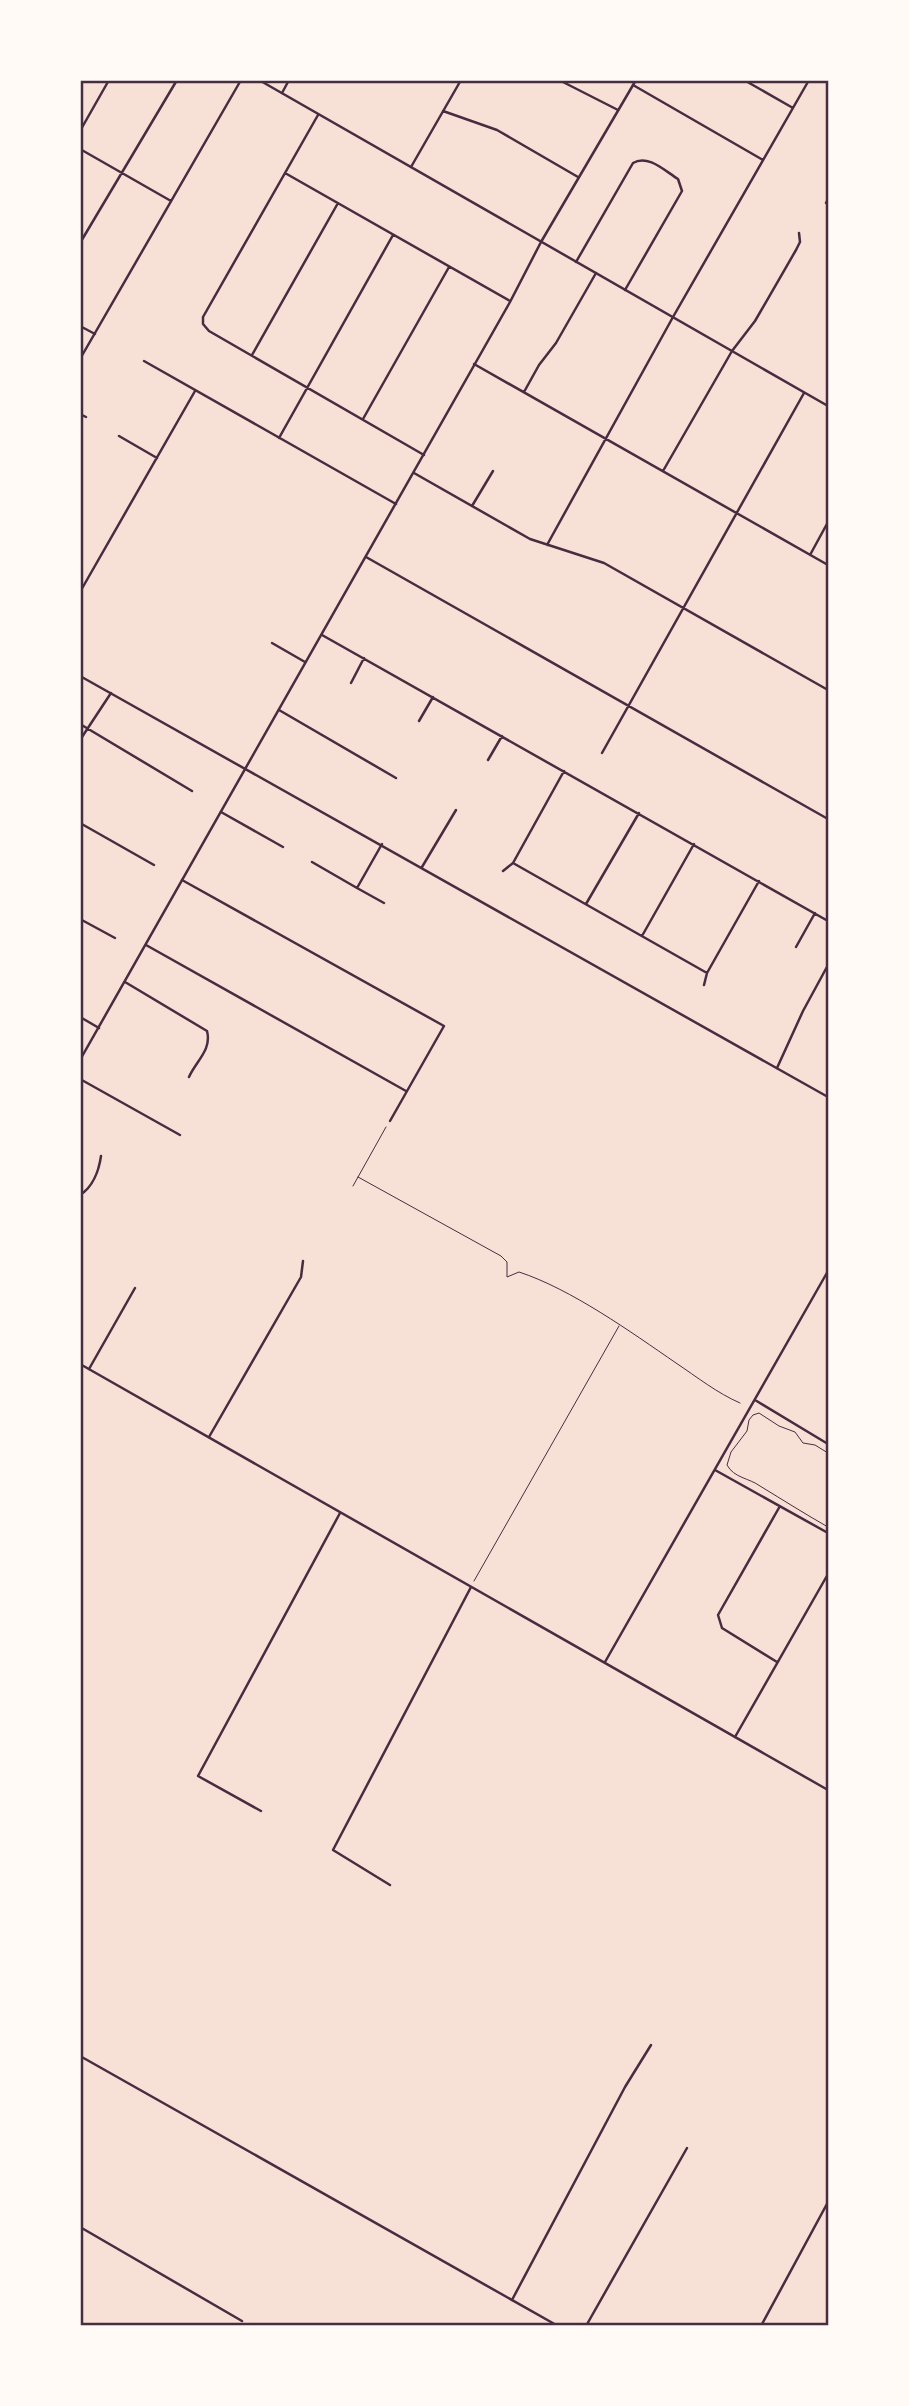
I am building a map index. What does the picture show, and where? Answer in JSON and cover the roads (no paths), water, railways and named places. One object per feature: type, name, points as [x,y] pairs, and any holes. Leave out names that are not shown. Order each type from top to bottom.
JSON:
[{"type":"street","points":[[80,243],[177,80]]},
{"type":"street","points":[[80,359],[241,80]]},
{"type":"street","points":[[258,80],[828,405]]},
{"type":"street","points":[[282,94],[289,80]]},
{"type":"street","points":[[411,167],[461,80]]},
{"type":"street","points":[[559,80],[618,111]]},
{"type":"street","points":[[80,1060],[635,80]]},
{"type":"street","points":[[744,80],[793,108]]},
{"type":"street","points":[[547,545],[808,80]]},
{"type":"street","points":[[80,131],[108,81]]},
{"type":"street","points":[[633,85],[763,160]]},
{"type":"street","points":[[443,111],[497,130],[578,177]]},
{"type":"street","points":[[318,115],[203,317],[203,324],[209,331],[424,455]]},
{"type":"street","points":[[80,149],[171,201]]},
{"type":"street","points":[[576,262],[633,163],[640,159],[646,160],[678,179],[682,191],[625,290]]},
{"type":"street","points":[[285,173],[510,302]]},
{"type":"street","points":[[826,203],[828,199]]},
{"type":"street","points":[[253,355],[338,204]]},
{"type":"street","points":[[663,471],[732,351],[755,321],[796,250],[800,242],[799,233]]},
{"type":"street","points":[[279,438],[393,235]]},
{"type":"street","points":[[363,419],[449,267]]},
{"type":"street","points":[[523,392],[556,343],[596,273]]},
{"type":"street","points":[[80,326],[95,334]]},
{"type":"street","points":[[144,361],[396,503]]},
{"type":"street","points":[[474,364],[828,565]]},
{"type":"street","points":[[80,592],[195,391]]},
{"type":"street","points":[[602,753],[805,392]]},
{"type":"street","points":[[80,414],[86,417]]},
{"type":"street","points":[[119,436],[157,458]]},
{"type":"street","points":[[472,506],[493,471]]},
{"type":"street","points":[[414,473],[530,539],[604,563],[828,690]]},
{"type":"street","points":[[810,555],[828,522]]},
{"type":"street","points":[[366,557],[828,819]]},
{"type":"street","points":[[322,635],[828,920]]},
{"type":"street","points":[[272,643],[306,663]]},
{"type":"street","points":[[351,683],[364,658]]},
{"type":"street","points":[[80,676],[828,1097]]},
{"type":"street","points":[[80,740],[111,693]]},
{"type":"street","points":[[419,721],[433,697]]},
{"type":"street","points":[[279,710],[396,778]]},
{"type":"street","points":[[80,724],[192,791]]},
{"type":"street","points":[[488,760],[502,736]]},
{"type":"street","points":[[503,871],[513,863],[564,771]]},
{"type":"street","points":[[422,867],[456,810]]},
{"type":"street","points":[[221,812],[283,847]]},
{"type":"street","points":[[586,904],[639,813]]},
{"type":"street","points":[[80,823],[154,864]]},
{"type":"street","points":[[357,888],[382,844]]},
{"type":"street","points":[[642,936],[694,844]]},
{"type":"street","points":[[312,862],[384,903]]},
{"type":"street","points":[[513,863],[706,973]]},
{"type":"street","points":[[182,880],[444,1026],[390,1121]]},
{"type":"street","points":[[704,985],[706,973],[759,881]]},
{"type":"street","points":[[796,947],[815,913]]},
{"type":"street","points":[[80,919],[115,938]]},
{"type":"street","points":[[146,945],[406,1091]]},
{"type":"street","points":[[776,1068],[828,965]]},
{"type":"street","points":[[125,982],[203,1027],[208,1034],[208,1044],[189,1077]]},
{"type":"street","points":[[80,1017],[99,1028]]},
{"type":"street","points":[[80,1079],[180,1135]]},
{"type":"street","points":[[80,1195],[87,1191],[99,1169],[101,1156]]},
{"type":"street","points":[[209,1437],[301,1277],[303,1261]]},
{"type":"street","points":[[605,1662],[828,1271]]},
{"type":"street","points":[[89,1369],[135,1288]]},
{"type":"street","points":[[80,1364],[828,1790]]},
{"type":"street","points":[[755,1400],[828,1444]]},
{"type":"street","points":[[715,1470],[828,1534]]},
{"type":"street","points":[[777,1662],[723,1628],[718,1615],[780,1506]]},
{"type":"street","points":[[261,1811],[198,1776],[341,1512]]},
{"type":"street","points":[[735,1737],[828,1574]]},
{"type":"street","points":[[390,1885],[333,1850],[471,1586]]},
{"type":"street","points":[[512,2301],[625,2087],[652,2045]]},
{"type":"street","points":[[80,2056],[558,2326]]},
{"type":"street","points":[[586,2326],[687,2148]]},
{"type":"street","points":[[761,2326],[828,2202]]},
{"type":"street","points":[[80,2227],[242,2321]]}]
